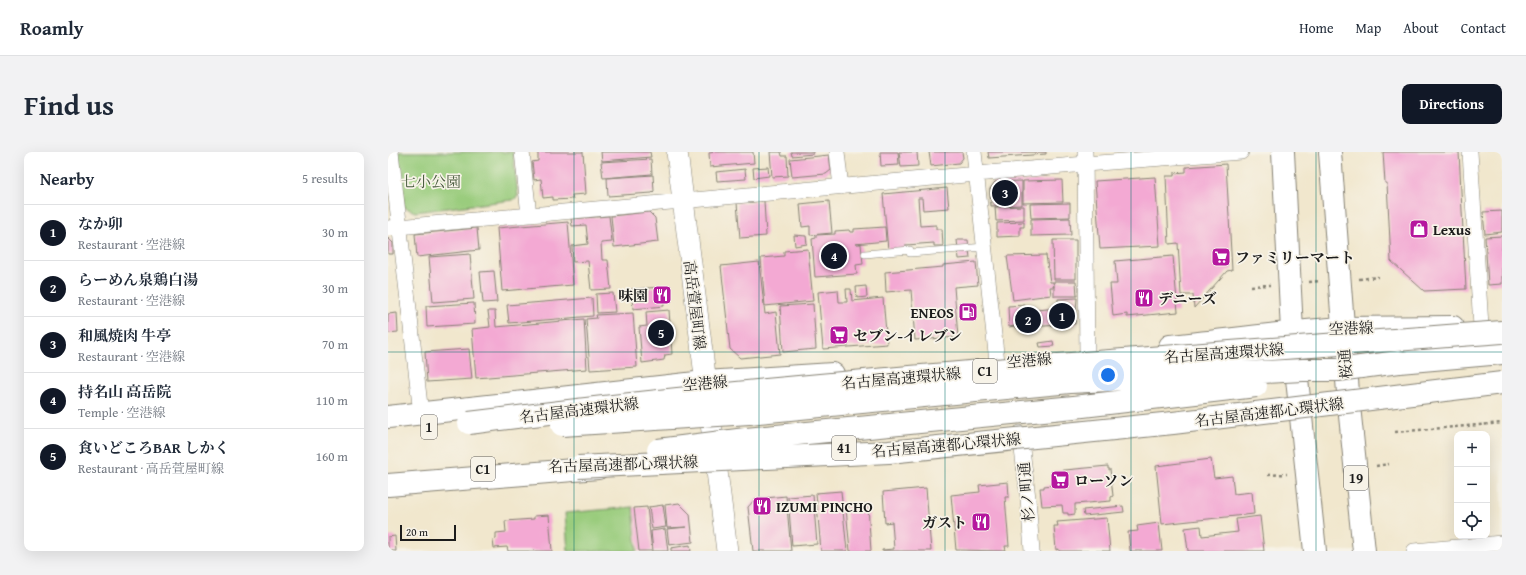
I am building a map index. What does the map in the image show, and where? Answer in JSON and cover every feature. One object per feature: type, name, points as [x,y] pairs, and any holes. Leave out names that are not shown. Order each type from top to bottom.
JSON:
[{"type":"main road","points":[[1283,152],[1292,331],[1299,410],[1315,551]]},
{"type":"main road","name":"桜通","points":[[1330,152],[1348,406],[1364,551]]},
{"type":"main road","name":"空港線","points":[[388,417],[705,382],[1087,355],[1247,338],[1292,331],[1342,328],[1502,325]]},
{"type":"main road","name":"名古屋高速環状線","points":[[469,423],[708,395],[884,379],[1502,332]]},
{"type":"main road","points":[[469,423],[494,428],[750,413],[1070,382],[1303,370],[1338,370],[1399,362],[1502,353]]},
{"type":"main road","points":[[578,467],[596,457],[746,439],[1074,407],[1309,381],[1338,370]]},
{"type":"main road","name":"名古屋高速都心環状線","points":[[388,471],[578,467],[889,452],[1173,423],[1502,384]]},
{"type":"main road","points":[[1348,406],[1502,393]]},
{"type":"main road","name":"41","points":[[388,485],[1348,406]]},
{"type":"main road","name":"1","points":[[388,432],[469,423]]},
{"type":"street","points":[[391,152],[394,228],[421,414]]},
{"type":"street","points":[[522,152],[529,214]]},
{"type":"street","name":"高岳萱屋町線","points":[[677,152],[705,382],[716,458],[726,551]]},
{"type":"street","points":[[837,152],[841,187]]},
{"type":"street","points":[[974,152],[997,362]]},
{"type":"street","points":[[394,228],[529,214],[977,175],[1085,158],[1241,152]]},
{"type":"street","points":[[1470,152],[1481,326]]},
{"type":"street","points":[[1085,158],[1087,355]]},
{"type":"street","name":"杉ノ町通","points":[[1020,433],[1028,498],[1032,551]]},
{"type":"street","points":[[1414,551],[1502,542]]},
{"type":"lane","points":[[865,254],[910,250],[910,253],[985,247]]},
{"type":"path","points":[[1251,286],[1378,277]]},
{"type":"path","points":[[1395,432],[1502,423]]},
{"type":"green space","name":"七小公園","points":[[398,152],[513,152],[518,196],[513,200],[415,212],[404,207]]},
{"type":"green space","points":[[633,507],[637,551],[568,551],[565,513]]},
{"type":"building","points":[[538,152],[583,152],[586,194],[572,195],[573,199],[553,200],[553,197],[543,198],[541,179],[534,180],[532,162],[538,161]]},
{"type":"building","points":[[601,152],[650,152],[651,157],[602,161]]},
{"type":"building","points":[[753,152],[754,163],[710,167],[709,153]]},
{"type":"building","points":[[770,152],[781,152],[782,156],[787,156],[788,176],[772,177]]},
{"type":"building","points":[[791,152],[813,152],[813,154],[792,156]]},
{"type":"building","points":[[880,152],[898,152],[899,165],[881,166]]},
{"type":"building","points":[[899,152],[917,152],[918,166],[901,167]]},
{"type":"building","points":[[929,152],[962,152],[963,158],[959,163],[931,166]]},
{"type":"building","points":[[988,152],[1046,152],[1046,154],[989,158]]},
{"type":"building","points":[[1383,152],[1459,152],[1466,289],[1424,291],[1391,261],[1387,183],[1385,183]]},
{"type":"building","points":[[829,155],[831,170],[826,174],[792,177],[790,159]]},
{"type":"building","points":[[651,159],[652,174],[603,178],[601,162]]},
{"type":"building","points":[[1226,164],[1232,270],[1227,271],[1194,308],[1193,295],[1181,295],[1178,243],[1169,244],[1166,176],[1174,176],[1174,173],[1186,172],[1186,167]]},
{"type":"building","points":[[768,167],[769,176],[754,178],[753,168]]},
{"type":"building","points":[[745,169],[746,179],[717,181],[716,172]]},
{"type":"building","points":[[653,175],[654,191],[652,193],[608,196],[607,178]]},
{"type":"building","points":[[1155,177],[1160,246],[1100,249],[1095,181]]},
{"type":"building","points":[[1062,180],[1063,202],[1023,203],[1023,181]]},
{"type":"building","points":[[1022,181],[1022,205],[991,206],[990,189],[995,182]]},
{"type":"building","points":[[947,188],[949,208],[923,210],[922,198],[918,198],[920,226],[936,225],[936,229],[942,229],[943,246],[934,246],[934,243],[906,245],[906,249],[888,250],[883,194]]},
{"type":"building","points":[[764,201],[766,236],[740,238],[737,203]]},
{"type":"building","points":[[829,201],[832,233],[810,235],[810,226],[802,227],[800,204]]},
{"type":"building","points":[[1070,203],[1070,217],[1031,218],[1030,204]]},
{"type":"building","points":[[1024,206],[1024,220],[996,221],[995,207]]},
{"type":"building","points":[[1502,211],[1502,232],[1485,234],[1483,212]]},
{"type":"building","points":[[649,212],[655,218],[658,242],[614,247],[611,216]]},
{"type":"building","points":[[609,216],[612,242],[601,243],[602,260],[608,260],[611,289],[591,290],[588,261],[573,262],[572,246],[588,244],[586,225],[572,226],[571,219]]},
{"type":"building","points":[[1070,218],[1071,235],[1031,236],[1031,219]]},
{"type":"building","points":[[568,222],[573,285],[502,291],[497,228]]},
{"type":"building","points":[[1024,222],[1024,227],[1020,227],[1020,236],[997,237],[997,223]]},
{"type":"building","points":[[885,227],[886,241],[855,244],[861,244],[863,264],[856,265],[857,274],[815,277],[812,239],[816,238],[816,235],[835,234],[835,231],[849,230],[850,232],[854,232],[854,229]]},
{"type":"building","points":[[477,228],[479,250],[417,257],[415,234]]},
{"type":"building","points":[[794,235],[806,236],[807,244],[795,246]]},
{"type":"building","points":[[1502,236],[1502,284],[1488,285],[1485,237]]},
{"type":"building","points":[[388,238],[393,243],[393,254],[388,254]]},
{"type":"building","points":[[957,240],[968,240],[970,258],[959,259]]},
{"type":"building","points":[[1053,240],[1076,240],[1076,279],[1054,279]]},
{"type":"building","points":[[808,249],[813,301],[765,306],[761,258],[784,256],[784,251]]},
{"type":"building","points":[[470,254],[474,299],[433,302],[429,257]]},
{"type":"building","points":[[1046,255],[1050,282],[1053,282],[1054,287],[1050,287],[1051,295],[1013,300],[1007,256]]},
{"type":"building","name":"デニーズ","points":[[1173,256],[1178,312],[1127,317],[1127,314],[1113,316],[1110,284],[1117,284],[1115,261]]},
{"type":"building","points":[[759,262],[765,314],[776,312],[780,354],[740,358],[730,349],[721,266]]},
{"type":"building","points":[[976,262],[978,285],[954,287],[958,337],[915,340],[911,290],[886,292],[885,272],[943,267],[943,265]]},
{"type":"building","points":[[494,271],[497,302],[483,303],[480,272]]},
{"type":"building","points":[[1054,281],[1076,281],[1077,296],[1054,296]]},
{"type":"building","points":[[866,286],[867,297],[857,298],[856,287]]},
{"type":"building","points":[[663,287],[664,306],[633,309],[631,289]]},
{"type":"building","points":[[846,289],[851,289],[852,301],[883,298],[887,344],[823,349],[818,292],[838,290],[839,302],[847,302]]},
{"type":"building","points":[[613,293],[615,312],[597,313],[596,294]]},
{"type":"building","points":[[592,298],[593,316],[509,323],[507,305]]},
{"type":"building","points":[[1077,298],[1075,324],[1015,328],[1015,326],[1009,327],[1008,306],[1025,305],[1025,311],[1058,308],[1058,299]]},
{"type":"building","points":[[474,303],[475,324],[427,327],[426,306]]},
{"type":"building","points":[[813,304],[816,349],[783,352],[780,306]]},
{"type":"building","points":[[669,310],[672,354],[665,355],[664,360],[642,363],[639,327],[647,326],[646,312]]},
{"type":"building","points":[[488,311],[495,311],[496,327],[584,319],[587,369],[476,378],[472,329],[490,327]]},
{"type":"building","points":[[397,313],[398,332],[388,333],[388,314]]},
{"type":"building","points":[[633,313],[637,367],[590,370],[586,319],[597,318],[596,315]]},
{"type":"building","points":[[1053,341],[1054,346],[1040,347],[1039,343]]},
{"type":"building","points":[[469,349],[472,379],[427,382],[425,352]]},
{"type":"building","points":[[1211,459],[1214,478],[1232,476],[1234,494],[1252,492],[1254,514],[1162,524],[1156,466]]},
{"type":"building","points":[[1108,466],[1108,469],[1110,469],[1113,496],[1111,497],[1111,501],[1075,504],[1075,514],[1068,515],[1068,513],[1063,513],[1062,505],[1042,506],[1040,488],[1053,485],[1053,474],[1055,474],[1054,471]]},
{"type":"building","name":"ガスト","points":[[1008,482],[1009,497],[1005,497],[1009,546],[1005,546],[1006,551],[956,550],[951,495],[980,492],[979,485]]},
{"type":"building","points":[[926,488],[931,551],[882,551],[894,549],[892,522],[885,523],[883,492]]},
{"type":"building","points":[[841,491],[847,551],[821,551],[816,493]]},
{"type":"building","points":[[813,495],[817,544],[792,546],[788,497]]},
{"type":"building","points":[[786,496],[791,551],[753,551],[748,507],[755,499]]},
{"type":"building","points":[[679,503],[690,514],[693,542],[669,545],[667,529],[687,527],[667,528],[665,505]]},
{"type":"building","points":[[866,504],[866,506],[868,506],[871,551],[850,551],[846,508],[848,508],[848,505]]},
{"type":"building","points":[[663,505],[666,527],[652,529],[649,507]]},
{"type":"building","points":[[1123,506],[1124,512],[1084,516],[1083,510]]},
{"type":"building","points":[[647,507],[652,551],[639,551],[634,508]]},
{"type":"building","points":[[549,515],[552,551],[508,551],[507,547],[494,548],[493,540],[496,539],[496,533],[506,532],[505,521],[534,519],[534,516]]},
{"type":"building","points":[[1260,516],[1264,551],[1188,551],[1185,528],[1201,526],[1202,536],[1238,532],[1236,519]]},
{"type":"building","points":[[1107,518],[1110,551],[1056,550],[1054,526],[1058,526],[1057,522]]},
{"type":"building","points":[[1159,523],[1162,551],[1130,551],[1128,532],[1138,531],[1137,526]]},
{"type":"building","points":[[665,529],[668,551],[653,551],[651,531]]},
{"type":"building","points":[[395,536],[396,551],[388,551],[388,537]]},
{"type":"building","points":[[690,545],[691,551],[671,551],[671,548]]},
{"type":"place","name":"和風焼肉 牛亭","points":[[1005,193]]},
{"type":"place","name":"Lexus","points":[[1419,229]]},
{"type":"place","name":"持名山 高岳院","points":[[834,256]]},
{"type":"place","name":"ファミリーマート","points":[[1221,257]]},
{"type":"place","name":"味園","points":[[662,295]]},
{"type":"place","name":"デニーズ","points":[[1144,298]]},
{"type":"place","name":"ENEOS","points":[[968,312]]},
{"type":"place","name":"なか卯","points":[[1062,316]]},
{"type":"place","name":"らーめん泉鶏白湯","points":[[1028,320]]},
{"type":"place","name":"食いどころBAR しかく","points":[[661,333]]},
{"type":"place","name":"セブン-イレブン","points":[[839,335]]},
{"type":"place","name":"ローソン","points":[[1060,480]]},
{"type":"place","name":"IZUMI PINCHO","points":[[762,506]]},
{"type":"place","name":"ガスト","points":[[981,522]]}]
